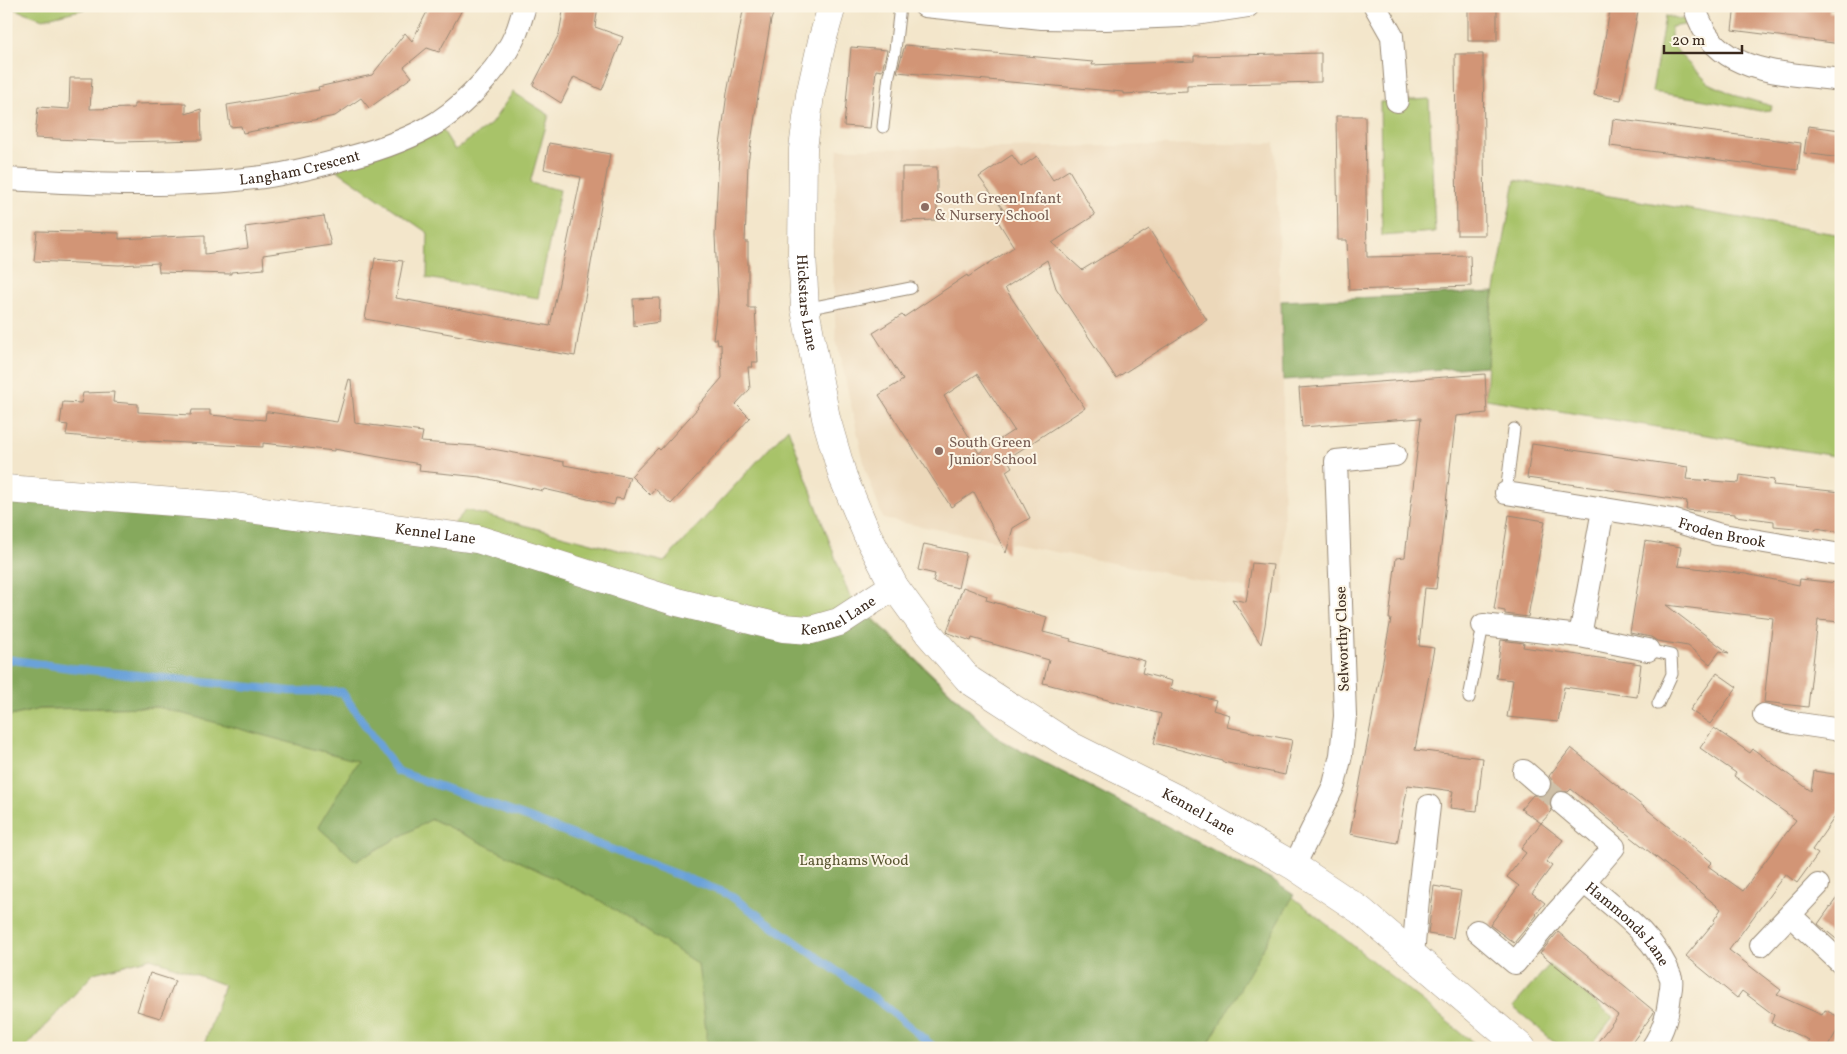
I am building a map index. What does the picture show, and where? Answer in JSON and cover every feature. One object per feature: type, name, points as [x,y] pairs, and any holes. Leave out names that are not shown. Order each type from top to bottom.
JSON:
[{"type":"street","name":"Langham Crescent","points":[[6,179],[124,183],[206,182],[264,177],[328,164],[380,149],[438,122],[460,106],[493,71],[516,32],[525,6]]},
{"type":"street","name":"Hickstars Lane","points":[[832,6],[810,95],[803,149],[802,253],[805,309],[826,418],[843,476],[867,534],[894,586]]},
{"type":"street","points":[[925,6],[1042,18],[1106,12],[1182,16],[1248,6]]},
{"type":"street","points":[[1375,6],[1392,36],[1397,101]]},
{"type":"street","points":[[1696,6],[1696,13],[1708,37],[1726,55],[1759,68],[1841,80]]},
{"type":"street","name":"Selworthy Close","points":[[1294,866],[1334,785],[1345,716],[1336,461],[1395,455]]},
{"type":"street","name":"Kennel Lane","points":[[6,489],[226,506],[477,538],[677,602],[783,628],[811,630],[839,622],[894,586],[929,634],[969,680],[1072,746],[1179,800],[1294,866],[1360,910],[1522,1048]]},
{"type":"street","name":"Froden Brook","points":[[1506,493],[1672,520],[1717,534],[1841,555]]},
{"type":"street","points":[[1580,636],[1603,510]]},
{"type":"street","points":[[1483,625],[1580,636],[1648,650]]},
{"type":"street","points":[[1764,715],[1793,723],[1841,730]]},
{"type":"street","name":"Hammonds Lane","points":[[1562,803],[1614,847],[1584,882],[1636,926],[1656,950],[1672,980],[1668,1015],[1652,1048]]},
{"type":"street","points":[[1413,955],[1429,806]]},
{"type":"street","points":[[1477,931],[1515,963],[1584,882]]},
{"type":"street","points":[[1762,945],[1818,885]]},
{"type":"street","points":[[1790,916],[1841,963]]},
{"type":"lane","points":[[883,127],[900,6]]},
{"type":"lane","points":[[805,309],[911,288]]},
{"type":"lane","points":[[1506,493],[1514,429]]},
{"type":"lane","points":[[1469,698],[1483,625]]},
{"type":"lane","points":[[1648,650],[1671,655],[1672,674],[1658,704]]},
{"type":"shaded area","points":[[1275,143],[1283,380],[1284,596],[883,519],[866,471],[836,339],[832,257],[838,149]]},
{"type":"green space","points":[[6,6],[97,6],[43,19]]},
{"type":"green space","points":[[1665,16],[1686,20],[1684,25],[1671,27],[1671,43],[1684,59],[1709,83],[1737,96],[1772,106],[1771,110],[1760,111],[1695,98],[1652,92]]},
{"type":"green space","points":[[513,92],[549,115],[530,183],[560,190],[538,298],[427,278],[428,233],[328,164],[438,122],[455,150],[491,124]]},
{"type":"green space","points":[[1429,99],[1435,232],[1382,236],[1380,102]]},
{"type":"green space","points":[[1515,180],[1841,235],[1841,457],[1486,399],[1490,317]]},
{"type":"green space","points":[[1494,292],[1490,317],[1487,366],[1283,380],[1281,301]]},
{"type":"green space","points":[[788,428],[849,595],[1002,741],[1273,881],[1480,1048],[203,1048],[224,985],[151,958],[94,973],[25,1048],[12,1048],[6,1040],[6,717],[40,709],[158,707],[283,720],[466,510],[664,562]]},
{"type":"green space","name":"Langhams Wood","points":[[6,489],[477,539],[783,628],[860,608],[1002,741],[1273,881],[1294,895],[1206,1048],[708,1048],[698,964],[599,900],[432,819],[356,861],[318,827],[358,761],[158,707],[40,709],[6,717]]},
{"type":"green space","points":[[1549,965],[1613,1017],[1589,1048],[1562,1048],[1513,1007]]},
{"type":"building","points":[[430,6],[464,6],[439,52],[427,48],[404,67],[412,77],[369,108],[361,98],[335,116],[243,133],[241,126],[230,127],[227,105],[319,90],[318,87],[372,75],[405,33],[412,41]]},
{"type":"building","points":[[564,6],[598,6],[595,27],[623,37],[602,90],[574,77],[561,103],[533,85],[559,34]]},
{"type":"building","points":[[744,6],[776,6],[771,20],[748,163],[745,242],[748,242],[748,308],[755,308],[758,362],[752,362],[753,367],[748,367],[750,389],[736,404],[750,418],[671,504],[655,489],[650,495],[631,476],[658,448],[660,450],[722,378],[721,344],[718,345],[717,339],[713,339],[718,302],[715,235],[719,153],[727,93]]},
{"type":"building","points":[[1468,6],[1497,6],[1497,41],[1468,41]]},
{"type":"building","points":[[1611,6],[1639,6],[1621,100],[1594,95]]},
{"type":"building","points":[[1735,6],[1830,6],[1829,12],[1841,13],[1841,44],[1732,30]]},
{"type":"building","points":[[905,45],[1093,62],[1092,65],[1194,61],[1194,56],[1321,53],[1321,82],[1187,85],[1187,91],[1123,94],[1123,92],[897,72]]},
{"type":"building","points":[[851,47],[887,50],[882,71],[876,70],[870,128],[844,126]]},
{"type":"building","points":[[1455,54],[1483,54],[1485,235],[1457,235]]},
{"type":"building","points":[[70,78],[92,78],[90,109],[134,108],[134,104],[186,103],[186,114],[201,109],[202,140],[119,142],[35,138],[38,107],[69,109]]},
{"type":"building","points":[[1336,116],[1365,116],[1367,257],[1470,255],[1471,286],[1349,290],[1347,240],[1338,240]]},
{"type":"building","points":[[1613,119],[1801,143],[1798,170],[1610,146]]},
{"type":"building","points":[[1808,126],[1841,130],[1841,158],[1804,153]]},
{"type":"building","points":[[549,143],[610,154],[575,356],[365,319],[375,258],[403,261],[396,298],[550,326],[581,177],[544,169]]},
{"type":"building","points":[[1012,155],[1021,167],[1037,156],[1053,180],[1069,170],[1095,215],[1052,243],[1082,270],[1149,229],[1207,320],[1116,378],[1056,288],[1047,260],[1005,288],[1085,408],[1007,459],[1012,467],[1006,471],[1030,518],[1013,528],[1006,553],[974,492],[951,507],[879,395],[903,380],[873,333],[902,315],[904,317],[967,275],[968,277],[1014,247],[996,218],[1005,212],[979,177]],"holes":[[[977,374],[1014,430],[979,453],[944,396]]]},
{"type":"building","points":[[902,167],[937,167],[937,220],[902,221]]},
{"type":"building","points":[[324,216],[331,245],[263,255],[264,269],[231,272],[231,274],[159,272],[158,263],[119,265],[34,261],[37,231],[119,233],[119,239],[205,235],[205,254],[248,248],[245,227]]},
{"type":"building","points":[[660,298],[659,322],[634,326],[633,299]]},
{"type":"building","points":[[1485,374],[1487,413],[1456,416],[1436,589],[1425,588],[1419,646],[1434,648],[1415,750],[1483,758],[1477,811],[1450,808],[1453,791],[1408,785],[1397,843],[1350,834],[1391,619],[1389,619],[1396,558],[1405,557],[1421,418],[1302,427],[1299,388]]},
{"type":"building","points":[[349,379],[351,380],[355,423],[423,432],[421,442],[476,446],[564,462],[564,465],[630,477],[623,499],[616,498],[614,505],[480,477],[419,471],[420,464],[334,449],[334,451],[263,443],[263,447],[66,435],[68,425],[60,424],[63,402],[81,403],[83,393],[114,392],[113,402],[138,404],[138,412],[191,415],[192,410],[210,410],[210,415],[265,420],[266,412],[269,412],[337,422]]},
{"type":"building","points":[[1532,444],[1688,467],[1686,479],[1739,483],[1740,475],[1774,480],[1773,485],[1841,492],[1841,532],[1816,528],[1816,530],[1774,526],[1774,521],[1735,516],[1735,514],[1686,510],[1687,501],[1527,478]]},
{"type":"building","points":[[1509,515],[1545,521],[1528,617],[1505,614],[1505,611],[1494,609]]},
{"type":"building","points":[[1645,541],[1681,547],[1678,566],[1746,574],[1799,585],[1800,579],[1837,583],[1836,591],[1841,592],[1841,622],[1818,620],[1808,707],[1764,702],[1773,618],[1666,605],[1729,653],[1720,651],[1710,664],[1688,646],[1657,641],[1651,637],[1630,633]]},
{"type":"building","points":[[924,544],[966,553],[958,588],[933,582],[935,574],[918,570]]},
{"type":"building","points":[[1252,563],[1273,565],[1261,644],[1232,599],[1246,602]]},
{"type":"building","points":[[963,587],[987,596],[986,600],[1047,617],[1043,632],[1145,661],[1142,673],[1172,681],[1170,689],[1216,700],[1213,710],[1230,715],[1227,727],[1292,740],[1285,775],[1223,762],[1154,743],[1161,714],[1043,683],[1049,660],[972,638],[971,641],[949,633],[947,631]]},
{"type":"building","points":[[1501,640],[1524,643],[1523,647],[1641,664],[1637,697],[1564,687],[1558,722],[1507,717],[1513,680],[1496,678]]},
{"type":"building","points":[[1717,673],[1737,687],[1710,724],[1690,710]]},
{"type":"building","points":[[1714,728],[1750,753],[1753,749],[1811,791],[1814,771],[1841,775],[1841,808],[1812,850],[1818,854],[1797,883],[1785,874],[1729,950],[1781,990],[1777,995],[1822,1015],[1825,1010],[1841,1018],[1841,1024],[1827,1048],[1804,1048],[1809,1040],[1771,1023],[1774,1015],[1742,991],[1737,998],[1686,956],[1715,921],[1721,909],[1571,789],[1568,792],[1558,791],[1552,794],[1549,801],[1552,811],[1541,823],[1521,809],[1533,795],[1543,796],[1549,792],[1552,780],[1549,776],[1571,748],[1712,862],[1708,866],[1743,891],[1796,820],[1734,776],[1736,773],[1700,748]]},
{"type":"building","points":[[1541,823],[1563,840],[1546,862],[1552,866],[1532,893],[1545,903],[1514,943],[1490,925],[1519,886],[1507,877],[1526,853],[1521,849]]},
{"type":"building","points":[[1434,886],[1461,891],[1453,938],[1428,934]]},
{"type":"building","points":[[1841,892],[1841,943],[1818,924]]},
{"type":"building","points":[[1558,932],[1654,1011],[1628,1048],[1593,1048],[1618,1015],[1540,953]]},
{"type":"building","points":[[150,973],[175,981],[160,1018],[137,1011]]},
{"type":"waterway","points":[[6,659],[70,668],[290,691],[342,692],[397,771],[529,818],[728,894],[876,999],[935,1048]]},
{"type":"tunnel","points":[[1539,784],[1562,803]]},
{"type":"place","name":"South Green Infant & Nursery School","points":[[925,207]]},
{"type":"place","name":"South Green Junior School","points":[[939,451]]}]
